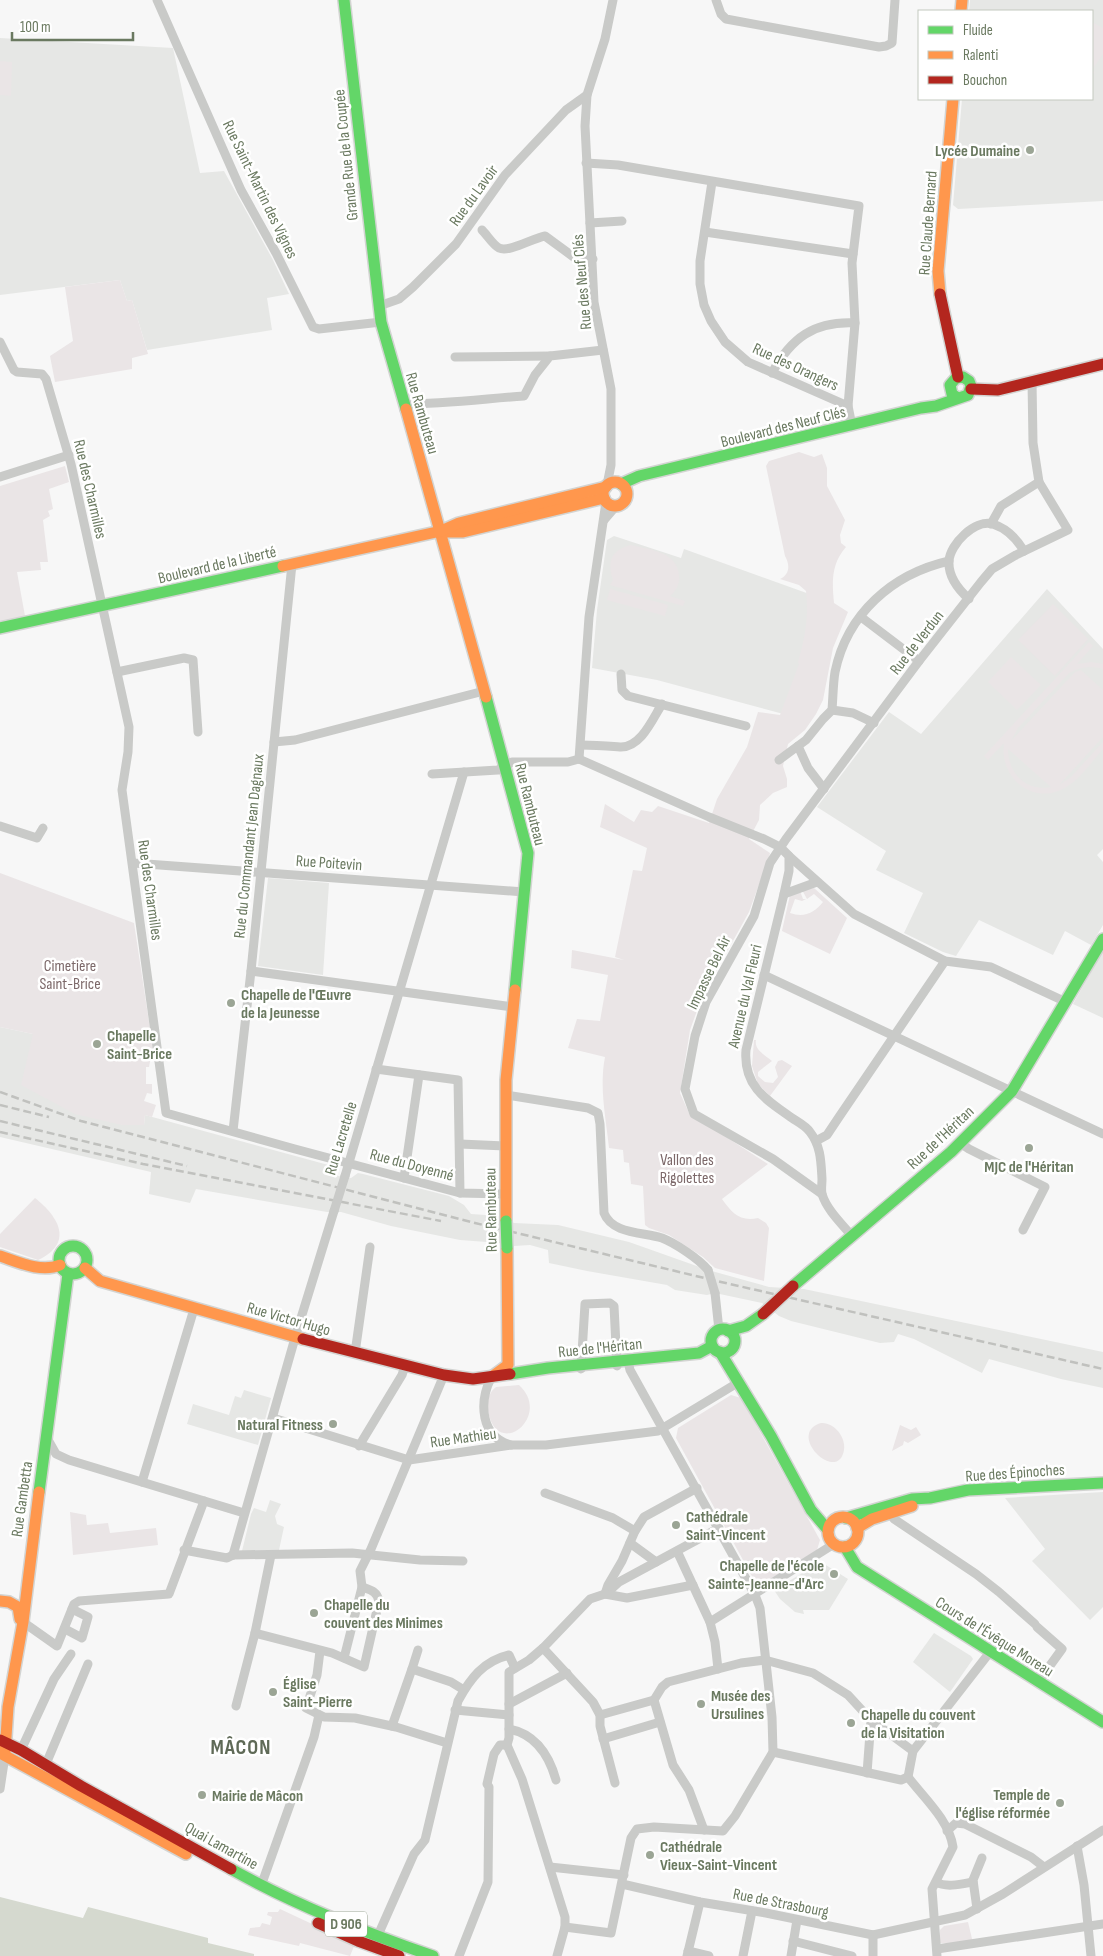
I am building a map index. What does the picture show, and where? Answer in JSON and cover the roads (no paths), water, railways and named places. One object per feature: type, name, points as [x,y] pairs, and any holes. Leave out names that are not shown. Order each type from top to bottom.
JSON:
[{"type":"street","name":"Rue Saint-Martin des Vignes","points":[[157,0],[241,190],[276,253],[313,327],[319,329],[381,322]]},
{"type":"street","name":"Grande Rue de la Coupée","points":[[344,0],[379,306]]},
{"type":"street","name":"Rue des Neuf Clés","points":[[612,494],[611,389],[594,302],[585,126],[586,95],[605,39],[613,0]]},
{"type":"street","points":[[716,0],[721,14],[726,19],[879,47],[892,43],[895,0]]},
{"type":"street","name":"Rue du Lavoir","points":[[379,306],[399,299],[456,244],[505,175],[566,110],[586,95]]},
{"type":"street","name":"Rue Claude Bernard","points":[[953,100],[938,271],[940,294],[958,377]]},
{"type":"street","points":[[586,163],[618,165],[859,206],[852,263],[855,323],[848,406],[852,426]]},
{"type":"street","name":"Rue des Orangers","points":[[712,182],[700,261],[700,284],[704,305],[711,321],[725,342],[740,357],[848,406]]},
{"type":"street","points":[[590,223],[622,221]]},
{"type":"street","points":[[482,230],[498,248],[506,249],[537,237],[545,236],[575,258],[593,260]]},
{"type":"street","points":[[705,232],[853,254]]},
{"type":"street","name":"Rue Rambuteau","points":[[379,306],[381,322],[441,531],[528,853],[512,1007],[506,1095],[508,1365],[491,1378]]},
{"type":"street","points":[[772,373],[782,354],[792,343],[806,333],[832,324],[855,323]]},
{"type":"street","name":"Rue des Charmilles","points":[[0,342],[14,370],[17,372],[42,374],[46,379],[69,455],[117,672],[129,728],[128,752],[122,790],[166,1113]]},
{"type":"street","points":[[455,357],[550,356],[603,350]]},
{"type":"street","points":[[404,404],[438,404],[524,396],[535,375],[550,356]]},
{"type":"street","points":[[971,389],[998,390],[1103,364]]},
{"type":"street","points":[[958,377],[968,380],[971,389],[965,397],[958,398],[952,394],[951,382],[958,377]]},
{"type":"street","points":[[991,524],[1001,506],[1039,482],[1033,443],[1032,382]]},
{"type":"street","name":"Boulevard des Neuf Clés","points":[[921,408],[950,388]]},
{"type":"street","name":"Boulevard des Neuf Clés","points":[[441,531],[590,500],[612,494],[652,474],[921,408],[936,406],[958,398]]},
{"type":"street","points":[[0,477],[69,455]]},
{"type":"street","name":"Rue de Verdun","points":[[780,847],[919,661],[992,569],[1068,530],[1039,482]]},
{"type":"street","points":[[580,759],[589,617],[604,520],[612,494]]},
{"type":"street","name":"Boulevard des Neuf Clés","points":[[461,528],[612,494]]},
{"type":"street","points":[[434,509],[461,528],[447,557]]},
{"type":"street","points":[[968,598],[956,584],[949,561],[960,538],[976,527],[991,524],[1009,532],[1018,541],[1024,552]]},
{"type":"street","name":"Boulevard de la Liberté","points":[[0,628],[441,531]]},
{"type":"street","points":[[832,710],[835,672],[841,651],[848,635],[873,600],[916,571],[949,561]]},
{"type":"street","name":"Rue du Commandant Jean Dagnaux","points":[[233,1131],[292,564]]},
{"type":"street","points":[[861,617],[919,661]]},
{"type":"street","points":[[117,672],[184,658],[193,660],[198,732]]},
{"type":"street","points":[[621,674],[622,690],[628,696],[746,726]]},
{"type":"street","points":[[274,742],[295,740],[484,691]]},
{"type":"street","points":[[581,745],[620,747],[632,744],[648,727],[662,704]]},
{"type":"street","points":[[779,760],[806,740],[822,718],[832,710],[853,713],[874,723]]},
{"type":"street","points":[[798,746],[808,768],[824,789]]},
{"type":"street","points":[[432,774],[498,770],[512,762],[568,762],[580,759],[780,847],[854,914],[945,961],[991,967],[1066,1002]]},
{"type":"street","name":"Rue Lacretelle","points":[[233,1554],[464,772]]},
{"type":"street","points":[[0,826],[37,838],[43,828]]},
{"type":"street","name":"Impasse Bel Air","points":[[780,847],[770,863],[754,916],[706,1002],[695,1036],[685,1090],[694,1114],[773,1159],[822,1194]]},
{"type":"street","name":"Avenue du Val Fleuri","points":[[789,856],[789,871],[784,894],[746,1050],[746,1069],[750,1080],[760,1093],[809,1130],[816,1141]]},
{"type":"street","name":"Rue Poitevin","points":[[133,863],[524,892]]},
{"type":"street","points":[[784,894],[817,882]]},
{"type":"street","name":"Rue de l'Héritan","points":[[491,1378],[542,1370],[581,1368],[699,1353],[724,1348],[750,1329],[793,1286],[851,1235],[921,1178],[1012,1091],[1103,939]]},
{"type":"street","points":[[851,1235],[831,1211],[822,1194],[821,1156],[816,1141],[826,1134],[945,961]]},
{"type":"street","points":[[251,971],[512,1007]]},
{"type":"street","points":[[764,975],[1103,1134]]},
{"type":"street","points":[[376,1070],[458,1080],[460,1193]]},
{"type":"street","points":[[404,1178],[419,1075]]},
{"type":"street","points":[[506,1095],[588,1108],[598,1113],[604,1213],[607,1221],[614,1226],[663,1239],[697,1260],[708,1270],[723,1330],[733,1335],[724,1348]]},
{"type":"street","name":"Rue du Doyenné","points":[[166,1113],[460,1193],[506,1194]]},
{"type":"street","points":[[960,1142],[969,1150],[1046,1187],[1023,1230]]},
{"type":"street","points":[[460,1144],[506,1146]]},
{"type":"street","points":[[0,1256],[43,1268],[78,1273],[85,1268],[86,1258],[84,1253],[76,1247],[71,1246],[64,1249],[60,1254],[64,1270]]},
{"type":"street","points":[[355,1353],[370,1247]]},
{"type":"street","name":"Rue Victor Hugo","points":[[85,1268],[100,1282],[355,1353],[444,1374],[473,1379],[491,1378]]},
{"type":"street","name":"Rue Gambetta","points":[[0,1789],[5,1757],[2,1741],[22,1624],[47,1438],[64,1270]]},
{"type":"street","points":[[565,1927],[611,1933],[631,1838],[637,1829],[645,1827],[726,1830],[773,1752],[772,1717],[760,1608],[719,1528],[630,1370],[621,1363],[614,1306],[610,1303],[585,1304],[581,1368]]},
{"type":"street","points":[[142,1482],[194,1309]]},
{"type":"street","name":"Rue de l'Héritan","points":[[723,1330],[746,1326],[759,1318]]},
{"type":"street","points":[[723,1330],[712,1338],[724,1348],[738,1380],[817,1519],[828,1530],[830,1539],[845,1544]]},
{"type":"street","points":[[359,1446],[402,1375],[405,1366]]},
{"type":"street","points":[[344,1658],[362,1587],[360,1570],[409,1460],[444,1374]]},
{"type":"street","points":[[491,1378],[484,1394],[485,1420],[492,1435],[502,1442],[511,1445],[530,1440]]},
{"type":"street","name":"Rue Mathieu","points":[[273,1418],[409,1460],[511,1445],[546,1445],[658,1432],[738,1380]]},
{"type":"street","points":[[47,1438],[56,1454],[69,1460],[244,1513]]},
{"type":"street","name":"Rue des Épinoches","points":[[857,1528],[889,1509],[912,1499],[930,1498],[968,1490],[1103,1483]]},
{"type":"street","points":[[605,1594],[635,1531],[644,1518],[696,1488]]},
{"type":"street","points":[[545,1493],[613,1518],[635,1531]]},
{"type":"street","points":[[710,1622],[755,1595],[794,1568],[845,1544],[858,1534],[853,1521],[828,1516],[804,1496]]},
{"type":"street","points":[[4,1602],[18,1607],[22,1624],[57,1646],[74,1604],[79,1601],[97,1598],[169,1594],[204,1501]]},
{"type":"street","points":[[889,1509],[894,1520],[976,1574],[1062,1648],[1038,1682]]},
{"type":"street","name":"Rue des Épinoches","points":[[843,1518],[889,1509]]},
{"type":"street","points":[[828,1530],[833,1521],[843,1518]]},
{"type":"street","points":[[557,1956],[565,1927],[565,1917],[522,1779],[507,1745],[509,1729],[509,1672],[529,1660],[543,1648],[590,1599],[605,1594],[619,1582],[719,1528]]},
{"type":"street","points":[[630,1543],[656,1562]]},
{"type":"street","name":"Cours de l'Évêque Moreau","points":[[845,1544],[853,1562],[870,1575],[1103,1722]]},
{"type":"street","points":[[185,1550],[227,1558],[233,1554],[352,1553],[463,1562]]},
{"type":"street","points":[[677,1551],[710,1622],[715,1642],[718,1669]]},
{"type":"street","points":[[236,1706],[255,1633],[271,1555]]},
{"type":"street","points":[[605,1594],[627,1598],[694,1585]]},
{"type":"street","points":[[255,1633],[332,1653],[364,1667],[379,1601],[378,1596],[374,1592],[362,1587]]},
{"type":"street","points":[[4,1602],[20,1599],[25,1595]]},
{"type":"street","points":[[65,1629],[82,1638],[88,1617],[72,1609]]},
{"type":"street","points":[[543,1648],[593,1702],[600,1715],[603,1739],[615,1783]]},
{"type":"street","points":[[392,1726],[418,1650]]},
{"type":"street","points":[[320,1651],[317,1676],[306,1708],[324,1717],[355,1718],[392,1726],[447,1743]]},
{"type":"street","points":[[990,1652],[913,1751],[908,1777],[948,1831],[952,1847],[932,1890],[937,1952],[1103,1924]]},
{"type":"street","points":[[21,1750],[54,1679],[71,1654]]},
{"type":"street","points":[[375,1942],[414,1855],[425,1840],[455,1710],[464,1690],[480,1671],[495,1659],[509,1655],[515,1668]]},
{"type":"street","points":[[600,1715],[654,1700],[662,1687],[668,1682],[718,1669],[765,1660],[813,1673],[824,1679],[848,1695],[872,1720],[913,1751]]},
{"type":"street","points":[[46,1764],[88,1664]]},
{"type":"street","points":[[412,1669],[451,1682],[464,1690]]},
{"type":"street","points":[[509,1704],[567,1673]]},
{"type":"street","points":[[654,1700],[673,1764],[689,1790],[704,1830]]},
{"type":"street","points":[[455,1710],[509,1715]]},
{"type":"street","points":[[261,1886],[314,1737],[319,1714]]},
{"type":"street","points":[[867,1773],[872,1720]]},
{"type":"street","points":[[603,1739],[660,1722]]},
{"type":"street","points":[[509,1729],[523,1733],[541,1747],[550,1763],[556,1780]]},
{"type":"street","name":"Quai Lamartine","points":[[2,1741],[261,1886],[375,1942],[396,1955]]},
{"type":"street","points":[[459,1956],[488,1882],[489,1787],[487,1784],[494,1754],[500,1745],[507,1745]]},
{"type":"street","points":[[773,1752],[901,1780],[908,1777]]},
{"type":"street","points":[[5,1757],[15,1757],[27,1761],[53,1775],[81,1786]]},
{"type":"street","name":"Quai Lamartine","points":[[5,1757],[301,1915],[375,1942],[433,1956]]},
{"type":"street","points":[[939,1817],[965,1824],[1031,1858],[1044,1867]]},
{"type":"street","points":[[948,1831],[956,1823]]},
{"type":"street","name":"Rue de Strasbourg","points":[[550,1867],[623,1880],[700,1902],[873,1935],[965,1915],[1103,1830]]},
{"type":"street","points":[[1077,1846],[1089,1926],[1091,1956]]},
{"type":"street","points":[[977,1909],[973,1882],[982,1858]]},
{"type":"street","points":[[936,1882],[939,1884],[956,1885],[973,1882]]},
{"type":"street","points":[[700,1902],[688,1954],[710,1956]]},
{"type":"street","points":[[743,1956],[752,1911]]},
{"type":"street","points":[[791,1956],[797,1920]]},
{"type":"street","points":[[873,1935],[873,1956]]},
{"type":"street","points":[[793,1941],[852,1956]]},
{"type":"railway","points":[[0,1092],[81,1121],[475,1223],[721,1282],[1103,1369]]},
{"type":"railway","points":[[0,1105],[49,1117]]},
{"type":"railway","points":[[0,1121],[187,1166]]},
{"type":"railway","points":[[0,1132],[143,1164],[441,1221]]},
{"type":"place","name":"Lycée Dumaine","points":[[1030,150]]},
{"type":"place","name":"Chapelle de l'Œuvre de la Jeunesse","points":[[231,1003]]},
{"type":"place","name":"Chapelle Saint-Brice","points":[[97,1044]]},
{"type":"place","name":"MJC de l'Héritan","points":[[1029,1148]]},
{"type":"place","name":"Natural Fitness","points":[[333,1424]]},
{"type":"place","name":"Cathédrale Saint-Vincent","points":[[676,1525]]},
{"type":"place","name":"Chapelle de l'école Sainte-Jeanne-d'Arc","points":[[834,1574]]},
{"type":"place","name":"Chapelle du couvent des Minimes","points":[[314,1613]]},
{"type":"place","name":"Église Saint-Pierre","points":[[273,1692]]},
{"type":"place","name":"Musée des Ursulines","points":[[701,1704]]},
{"type":"place","name":"Chapelle du couvent de la Visitation","points":[[851,1723]]},
{"type":"place","name":"Mairie de Mâcon","points":[[202,1795]]},
{"type":"place","name":"Temple de l'église réformée","points":[[1060,1803]]},
{"type":"place","name":"Cathédrale Vieux-Saint-Vincent","points":[[650,1855]]},
{"type":"district","name":"MÂCON","points":[[241,1747]]},
{"type":"park label","name":"Cimetière Saint-Brice","points":[[70,974]]},
{"type":"park label","name":"Vallon des Rigolettes","points":[[687,1168]]}]
